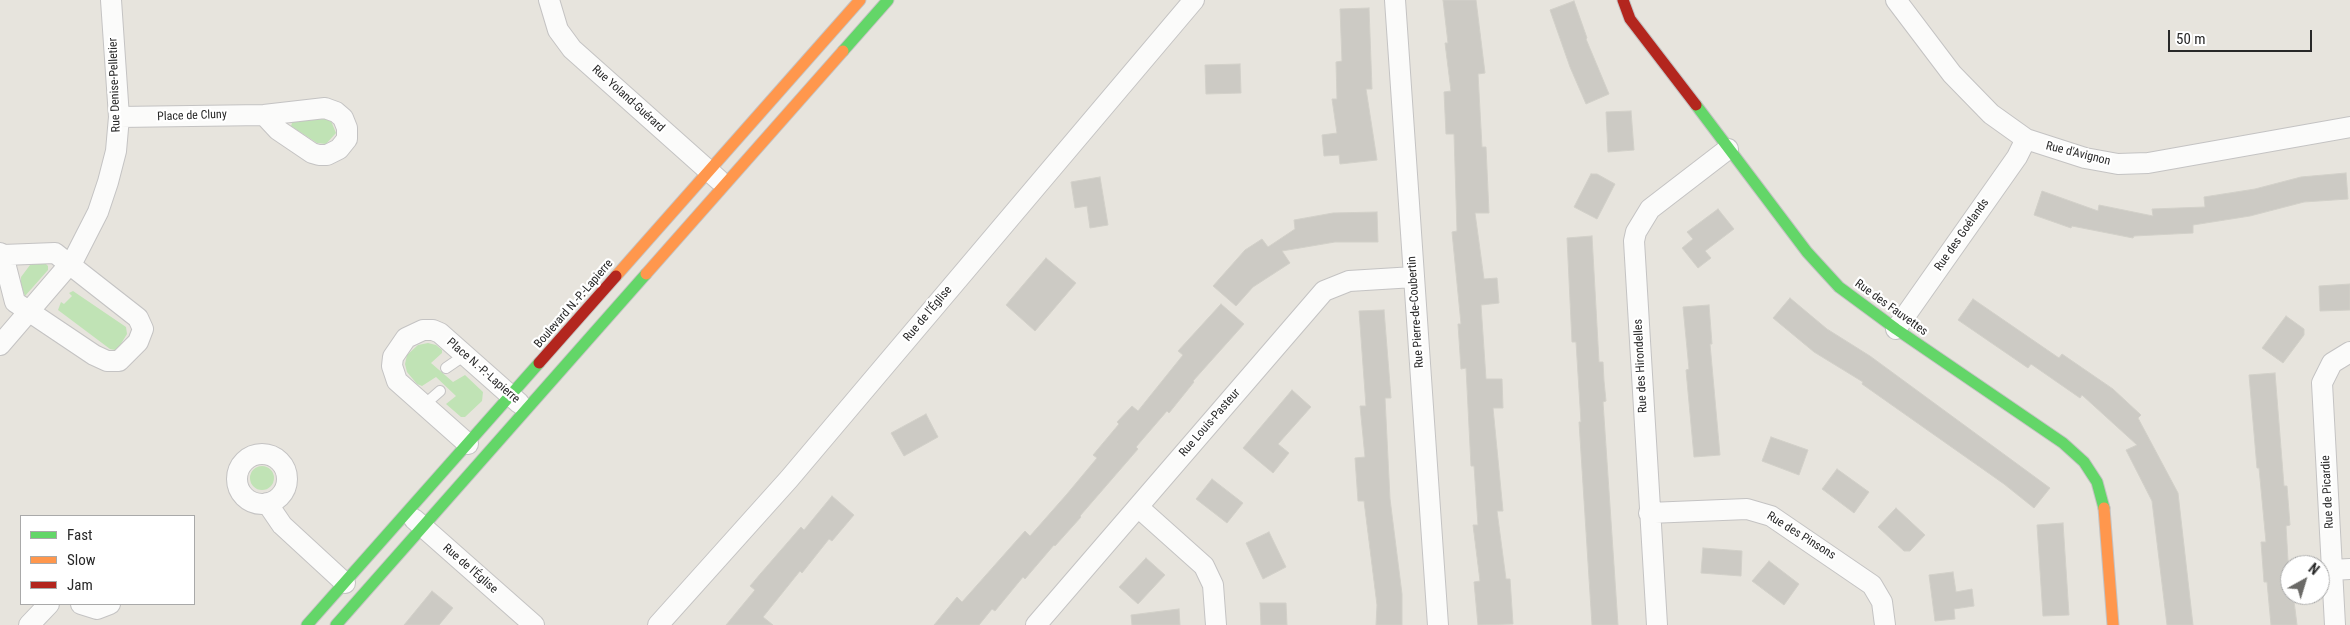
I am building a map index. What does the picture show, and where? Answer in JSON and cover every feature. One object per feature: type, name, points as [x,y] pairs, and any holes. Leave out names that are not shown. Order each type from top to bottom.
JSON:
[{"type":"street","name":"Rue Denise-Pelletier","points":[[0,344],[70,264],[81,247],[100,206],[116,151],[119,117],[111,0]]},
{"type":"street","name":"Rue Yoland-Guérard","points":[[549,0],[558,30],[572,49],[725,185]]},
{"type":"street","name":"Boulevard N.-P.-Lapierre","points":[[307,625],[860,0]]},
{"type":"street","points":[[336,625],[888,0]]},
{"type":"street","name":"Rue de l'Église","points":[[658,625],[789,479],[1194,0]]},
{"type":"street","name":"Rue Pierre-de-Coubertin","points":[[1395,0],[1438,625]]},
{"type":"street","name":"Rue des Fauvettes","points":[[1623,0],[1630,19],[1822,269],[1852,298],[2063,443],[2084,462],[2098,482],[2104,506],[2113,625]]},
{"type":"street","name":"Rue d'Avignon","points":[[1896,0],[1964,89],[1991,114],[2026,139],[2085,158],[2133,164],[2170,160],[2350,127]]},
{"type":"street","name":"Place de Cluny","points":[[119,117],[264,115]]},
{"type":"street","name":"Rue des Goélands","points":[[1896,330],[2016,157],[2026,139]]},
{"type":"street","name":"Rue des Hirondelles","points":[[1657,625],[1634,242],[1636,232],[1650,209],[1728,149]]},
{"type":"street","points":[[52,252],[70,264],[138,318],[143,333],[133,349],[119,361],[101,359],[54,326],[29,312],[14,299],[1,254],[52,252]]},
{"type":"street","name":"Rue Louis-Pasteur","points":[[1036,625],[1324,291],[1348,281],[1414,277]]},
{"type":"street","name":"Place N.-P.-Lapierre","points":[[468,444],[397,381],[393,374],[393,357],[402,342],[414,333],[432,330],[440,334],[526,409]]},
{"type":"street","name":"Rue de Picardie","points":[[2335,625],[2341,570],[2322,383],[2332,363],[2350,352]]},
{"type":"street","points":[[267,503],[282,526],[344,583]]},
{"type":"street","points":[[1138,507],[1204,566],[1214,585],[1216,625]]},
{"type":"street","name":"Rue des Pinsons","points":[[1650,513],[1747,510],[1770,516],[1872,585],[1882,602],[1885,625]]},
{"type":"street","name":"Rue de l'Église","points":[[406,513],[534,625]]},
{"type":"street","points":[[29,625],[48,605]]},
{"type":"street","points":[[83,605],[97,609],[107,605]]},
{"type":"lane","points":[[446,368],[465,355]]},
{"type":"lane","points":[[424,405],[440,391]]},
{"type":"green space","points":[[325,119],[331,121],[336,133],[326,144],[317,143],[291,126],[293,120]]},
{"type":"green space","points":[[36,262],[45,263],[48,266],[48,270],[25,296],[21,285],[21,277],[30,265]]},
{"type":"green space","points":[[73,291],[126,327],[127,334],[119,347],[115,350],[110,349],[58,310],[61,302],[64,304],[72,296],[69,293]]},
{"type":"green space","points":[[428,343],[436,345],[442,350],[442,353],[431,363],[453,382],[465,375],[483,392],[482,401],[465,417],[461,417],[446,404],[456,396],[436,377],[422,386],[417,384],[407,372],[405,364],[407,355],[418,345]]},
{"type":"green space","points":[[262,466],[271,469],[274,478],[271,487],[262,490],[253,487],[250,478],[253,469]]},
{"type":"building","points":[[1443,0],[1476,0],[1485,73],[1478,74],[1482,147],[1486,147],[1489,213],[1475,213],[1484,279],[1497,278],[1499,303],[1481,305],[1486,379],[1502,379],[1503,408],[1493,408],[1503,511],[1497,511],[1506,579],[1510,579],[1513,624],[1478,625],[1474,582],[1480,581],[1473,525],[1478,525],[1474,466],[1471,466],[1466,368],[1461,369],[1458,324],[1461,324],[1452,232],[1457,231],[1454,134],[1446,134],[1444,92],[1451,91],[1445,43],[1448,43]]},
{"type":"building","points":[[1574,1],[1586,39],[1609,94],[1586,104],[1570,67],[1550,10]]},
{"type":"building","points":[[1369,8],[1372,89],[1366,89],[1377,160],[1340,164],[1339,155],[1324,156],[1322,135],[1337,133],[1332,99],[1337,99],[1336,62],[1342,61],[1340,9]]},
{"type":"building","points":[[1240,64],[1241,93],[1206,94],[1205,65]]},
{"type":"building","points":[[1631,111],[1634,150],[1608,152],[1606,112]]},
{"type":"building","points":[[2346,173],[2348,199],[2304,202],[2250,216],[2193,225],[2193,233],[2134,236],[2133,238],[2072,226],[2071,228],[2034,215],[2042,191],[2098,211],[2099,205],[2153,216],[2152,209],[2205,207],[2204,197],[2255,189],[2301,177]]},
{"type":"building","points":[[1591,174],[1597,174],[1615,184],[1597,219],[1574,207]]},
{"type":"building","points":[[1100,177],[1108,225],[1090,228],[1087,206],[1075,208],[1071,182]]},
{"type":"building","points":[[1718,209],[1734,229],[1705,251],[1711,258],[1698,268],[1682,248],[1693,239],[1687,232]]},
{"type":"building","points":[[1377,212],[1378,242],[1335,242],[1282,251],[1290,263],[1253,287],[1236,306],[1213,286],[1245,250],[1262,239],[1268,247],[1295,229],[1294,220],[1333,213]]},
{"type":"building","points":[[1592,236],[1599,362],[1603,362],[1606,401],[1603,402],[1618,625],[1592,625],[1579,422],[1581,422],[1576,342],[1572,342],[1567,238]]},
{"type":"building","points":[[1046,258],[1076,283],[1035,331],[1006,305]]},
{"type":"building","points":[[2350,284],[2350,310],[2320,311],[2319,286]]},
{"type":"building","points":[[1790,298],[1827,329],[1870,356],[2050,488],[2034,508],[2004,484],[1862,384],[1863,382],[1814,352],[1773,318]]},
{"type":"building","points":[[1973,299],[2059,358],[2062,354],[2113,389],[2141,415],[2138,418],[2178,493],[2193,625],[2167,625],[2152,501],[2126,450],[2137,445],[2082,395],[2080,398],[2031,364],[2028,368],[1958,320]]},
{"type":"building","points":[[1221,304],[1244,324],[1193,381],[1169,413],[1167,411],[1136,447],[1138,449],[1081,517],[1025,579],[1023,577],[995,611],[992,609],[979,625],[934,625],[957,597],[962,602],[1025,531],[1030,536],[1097,458],[1093,455],[1119,424],[1117,422],[1132,406],[1138,411],[1183,355],[1178,351]]},
{"type":"building","points":[[1709,305],[1712,344],[1710,344],[1720,455],[1694,457],[1686,370],[1689,369],[1683,307]]},
{"type":"building","points":[[1384,310],[1391,398],[1385,398],[1390,499],[1402,594],[1402,625],[1376,625],[1377,605],[1364,501],[1358,501],[1355,458],[1365,457],[1360,406],[1366,406],[1359,311]]},
{"type":"building","points":[[2286,316],[2304,329],[2304,335],[2283,363],[2262,348]]},
{"type":"building","points":[[2275,373],[2284,486],[2287,486],[2290,525],[2286,526],[2288,555],[2280,555],[2280,605],[2294,605],[2297,625],[2271,625],[2267,582],[2264,582],[2261,542],[2266,542],[2249,375]]},
{"type":"building","points":[[1292,390],[1311,407],[1278,444],[1289,453],[1273,473],[1243,448]]},
{"type":"building","points":[[926,414],[938,437],[904,456],[891,433]]},
{"type":"building","points":[[1771,437],[1808,450],[1799,475],[1762,461]]},
{"type":"building","points":[[1837,469],[1869,492],[1854,513],[1822,489]]},
{"type":"building","points":[[1212,479],[1243,503],[1227,523],[1196,499]]},
{"type":"building","points":[[832,496],[854,515],[832,541],[829,539],[802,573],[800,571],[763,617],[773,625],[726,625],[755,590],[750,586],[801,527],[804,530]]},
{"type":"building","points":[[1896,508],[1925,535],[1910,551],[1904,551],[1878,527]]},
{"type":"building","points":[[2063,523],[2069,615],[2043,616],[2037,525]]},
{"type":"building","points":[[1269,532],[1286,567],[1263,579],[1246,543]]},
{"type":"building","points":[[1703,548],[1742,551],[1741,576],[1701,573]]},
{"type":"building","points":[[1146,558],[1165,575],[1138,604],[1119,587]]},
{"type":"building","points":[[1769,561],[1799,584],[1784,605],[1752,581]]},
{"type":"building","points":[[1953,572],[1956,592],[1972,589],[1974,606],[1954,609],[1955,619],[1935,621],[1929,575]]},
{"type":"building","points":[[432,591],[453,608],[439,625],[404,625]]},
{"type":"building","points":[[1260,603],[1286,603],[1287,625],[1261,625]]},
{"type":"building","points":[[1179,609],[1180,625],[1132,625],[1131,615]]},
{"type":"traffic: fast","points":[[843,51],[888,0]]},
{"type":"traffic: fast","points":[[1696,105],[1807,252],[1839,287],[1896,329],[2063,443],[2084,462],[2097,482],[2104,508]]},
{"type":"traffic: fast","points":[[336,625],[646,274]]},
{"type":"traffic: fast","points":[[307,625],[539,363]]},
{"type":"traffic: slow","points":[[616,276],[860,0]]},
{"type":"traffic: slow","points":[[646,274],[843,51]]},
{"type":"traffic: slow","points":[[2104,508],[2113,625]]},
{"type":"traffic: jam","points":[[1623,0],[1630,19],[1696,105]]},
{"type":"traffic: jam","points":[[539,363],[616,276]]}]
